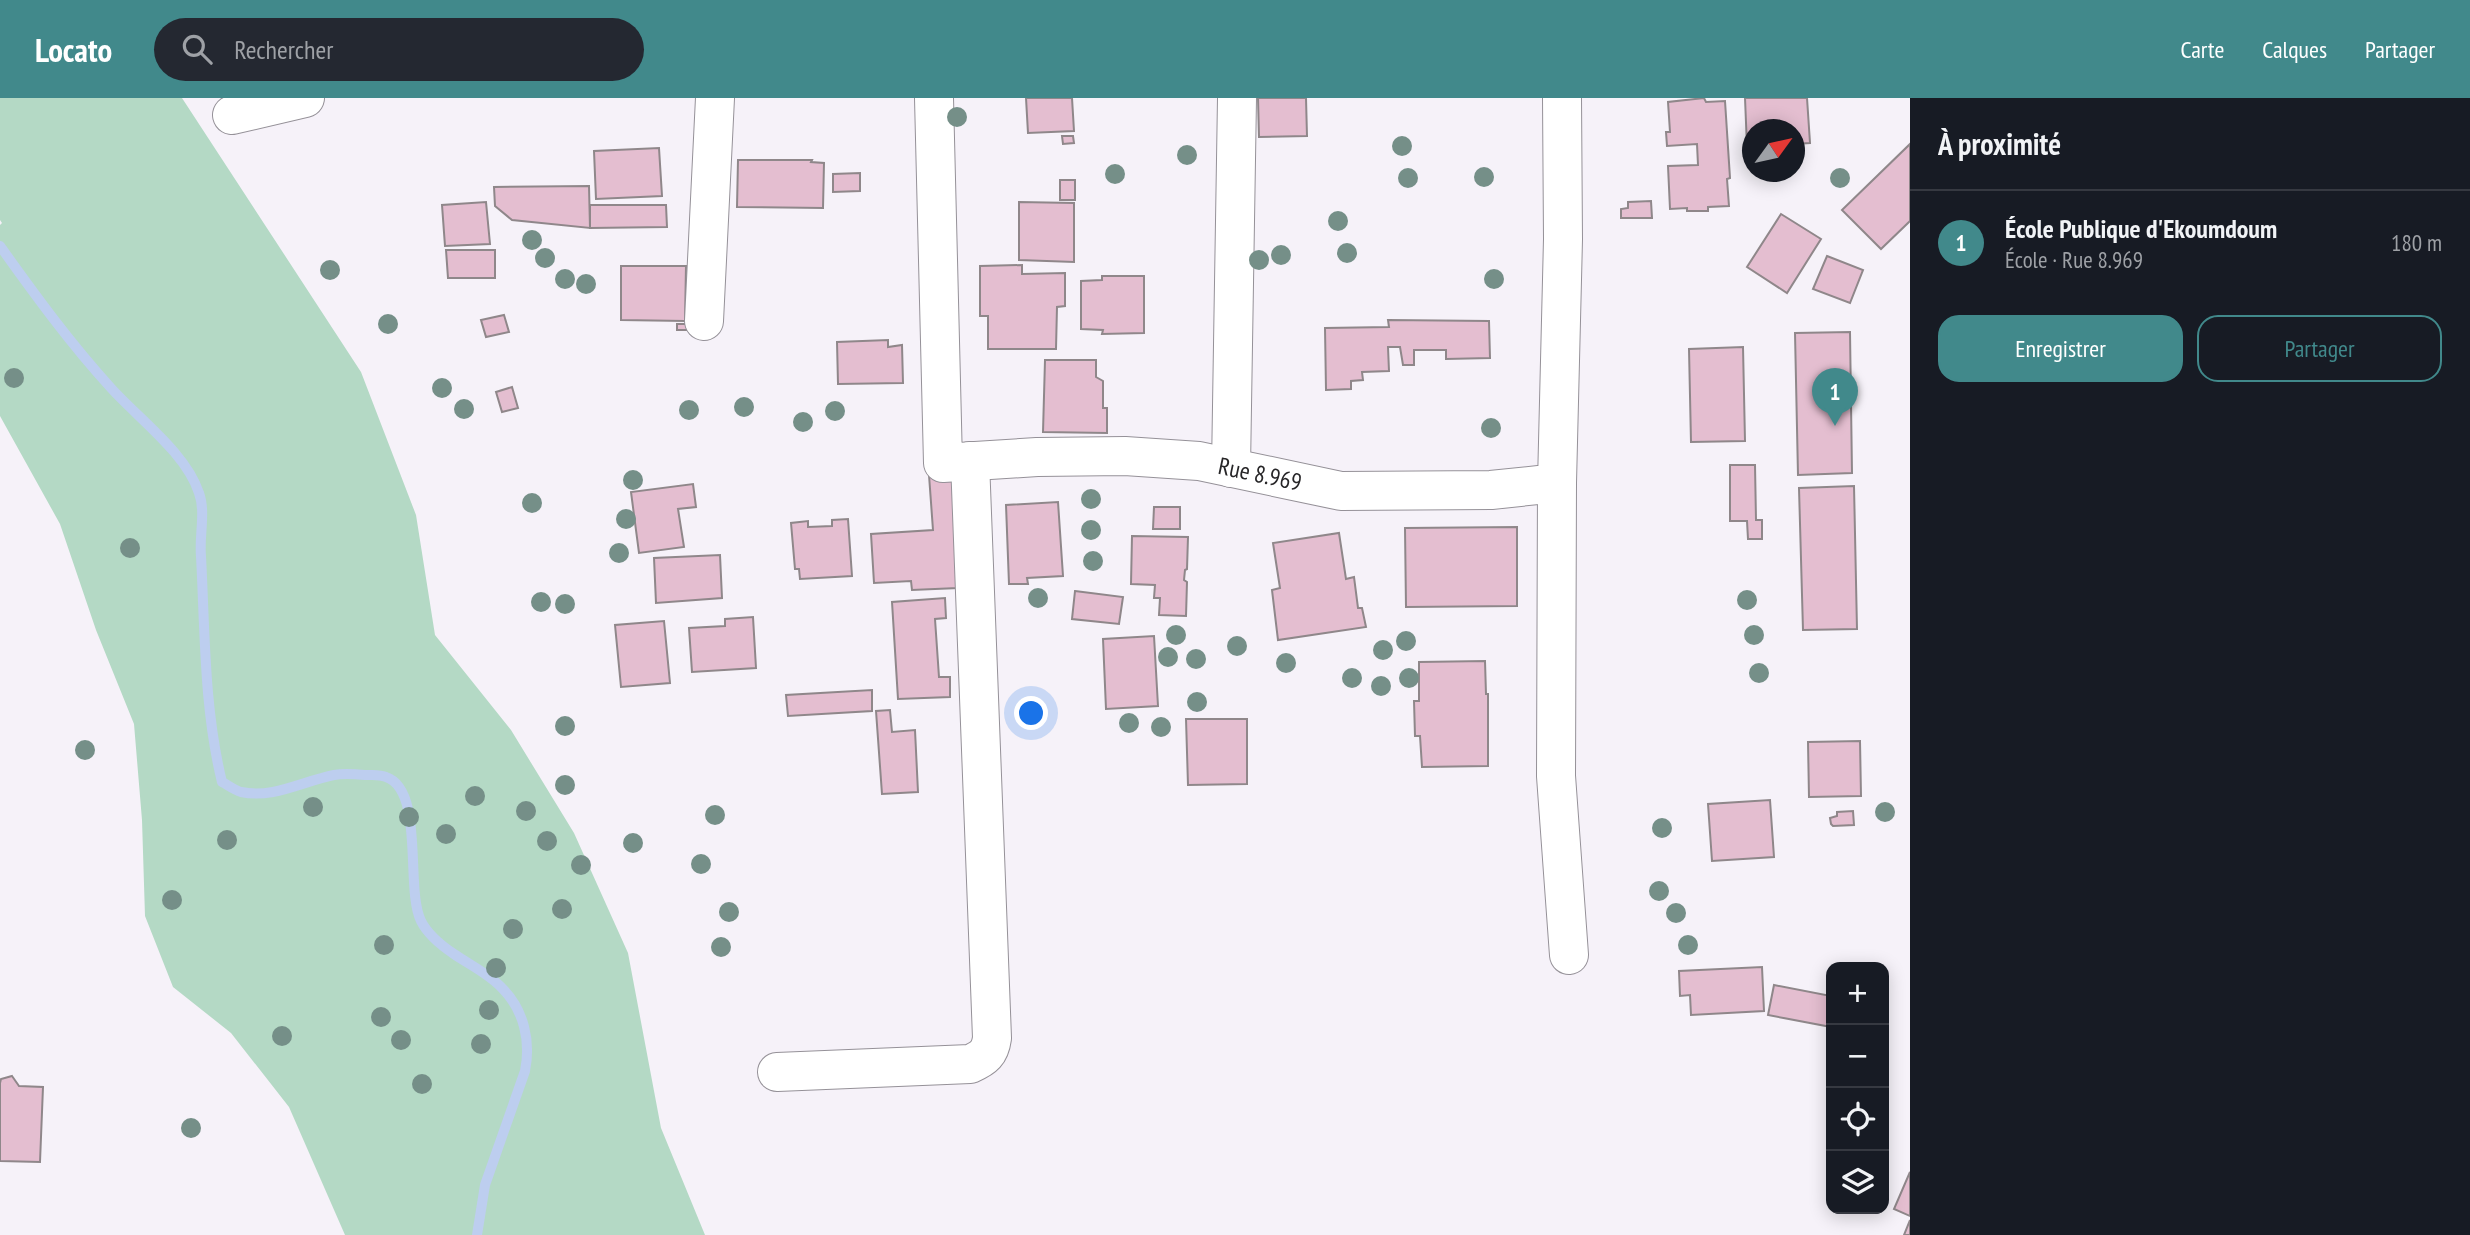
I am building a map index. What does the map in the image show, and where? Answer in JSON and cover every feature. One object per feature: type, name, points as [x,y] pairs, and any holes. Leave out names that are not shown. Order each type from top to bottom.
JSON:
[{"type":"street","points":[[232,115],[305,98]]},
{"type":"street","points":[[704,321],[715,98]]},
{"type":"street","name":"Rue 8.969","points":[[934,98],[943,463],[1037,457],[1125,456],[1199,461],[1341,491],[1491,490],[1558,483]]},
{"type":"street","points":[[1231,468],[1237,98]]},
{"type":"street","points":[[1562,98],[1563,226],[1556,776],[1569,955]]},
{"type":"street","points":[[777,1072],[970,1064],[982,1059],[990,1050],[970,461]]},
{"type":"green space","points":[[0,98],[182,98],[361,372],[416,515],[435,635],[511,730],[574,833],[628,953],[661,1128],[705,1235],[345,1235],[289,1107],[231,1033],[173,987],[145,916],[142,820],[134,724],[96,630],[60,524],[0,416]]},
{"type":"building","points":[[1026,98],[1072,98],[1074,131],[1028,133]]},
{"type":"building","points":[[1258,98],[1306,98],[1307,136],[1259,137]]},
{"type":"building","points":[[1704,98],[1706,102],[1725,101],[1729,206],[1708,207],[1708,211],[1670,209],[1668,166],[1698,165],[1697,144],[1667,146],[1666,132],[1670,132],[1668,102]]},
{"type":"building","points":[[1745,98],[1807,98],[1810,143],[1805,143],[1805,119],[1746,119]]},
{"type":"building","points":[[1062,136],[1073,136],[1074,143],[1063,144]]},
{"type":"building","points":[[1910,144],[1910,221],[1881,249],[1842,210]]},
{"type":"building","points":[[659,148],[662,196],[596,199],[594,151]]},
{"type":"building","points":[[738,160],[812,160],[811,162],[824,163],[823,208],[737,207]]},
{"type":"building","points":[[860,173],[860,191],[833,192],[833,174]]},
{"type":"building","points":[[1060,180],[1075,180],[1075,200],[1060,200]]},
{"type":"building","points":[[589,186],[590,228],[512,220],[495,206],[494,187]]},
{"type":"building","points":[[1651,201],[1652,218],[1621,218],[1621,209],[1628,208],[1628,202]]},
{"type":"building","points":[[486,202],[490,244],[445,246],[442,205]]},
{"type":"building","points":[[1019,202],[1074,203],[1074,262],[1019,260]]},
{"type":"building","points":[[590,205],[666,205],[667,227],[590,228]]},
{"type":"building","points":[[1781,214],[1821,239],[1787,293],[1747,267]]},
{"type":"building","points":[[446,250],[495,250],[495,278],[448,278]]},
{"type":"building","points":[[1827,256],[1863,270],[1850,303],[1813,289]]},
{"type":"building","points":[[1022,265],[1022,274],[1065,273],[1065,306],[1057,307],[1056,349],[988,349],[988,316],[980,316],[980,266]]},
{"type":"building","points":[[621,266],[686,266],[685,321],[621,320]]},
{"type":"building","points":[[1102,276],[1144,276],[1144,333],[1102,334],[1103,330],[1081,329],[1081,281],[1102,280]]},
{"type":"building","points":[[504,315],[509,332],[486,337],[481,320]]},
{"type":"building","points":[[1388,320],[1489,321],[1490,358],[1446,359],[1446,350],[1414,350],[1414,365],[1403,365],[1400,347],[1388,347],[1389,371],[1362,372],[1363,380],[1351,381],[1351,389],[1326,390],[1325,328],[1389,327]]},
{"type":"building","points":[[677,324],[689,324],[689,330],[677,330]]},
{"type":"building","points":[[1850,332],[1852,473],[1798,475],[1795,333]]},
{"type":"building","points":[[888,340],[888,347],[902,345],[903,383],[838,384],[837,342]]},
{"type":"building","points":[[1743,347],[1745,441],[1691,442],[1689,349]]},
{"type":"building","points":[[1045,360],[1096,360],[1096,377],[1103,381],[1107,433],[1043,432]]},
{"type":"building","points":[[512,387],[518,408],[502,412],[496,392]]},
{"type":"building","points":[[1730,465],[1755,465],[1756,520],[1762,520],[1762,539],[1748,539],[1747,521],[1730,521]]},
{"type":"building","points":[[954,474],[958,588],[912,590],[911,581],[874,583],[871,534],[933,530],[929,475]]},
{"type":"building","points":[[693,484],[696,507],[678,509],[684,547],[639,553],[631,492]]},
{"type":"building","points":[[1854,486],[1857,629],[1803,630],[1799,488]]},
{"type":"building","points":[[1058,502],[1063,576],[1027,578],[1028,584],[1009,584],[1006,505]]},
{"type":"building","points":[[1154,507],[1180,507],[1180,529],[1153,529]]},
{"type":"building","points":[[848,519],[852,576],[800,579],[799,569],[795,569],[791,523],[808,521],[808,527],[832,526],[832,520]]},
{"type":"building","points":[[1517,527],[1517,606],[1406,607],[1405,528]]},
{"type":"building","points":[[1339,533],[1346,579],[1354,577],[1358,608],[1362,608],[1366,627],[1278,640],[1272,590],[1280,588],[1273,543]]},
{"type":"building","points":[[1132,536],[1188,537],[1184,580],[1187,582],[1186,616],[1159,615],[1160,598],[1154,598],[1155,585],[1131,584]]},
{"type":"building","points":[[720,555],[722,598],[656,603],[654,558]]},
{"type":"building","points":[[1075,591],[1123,597],[1119,624],[1072,619]]},
{"type":"building","points":[[945,598],[946,618],[935,619],[939,677],[950,677],[950,697],[898,699],[892,602]]},
{"type":"building","points":[[753,617],[756,668],[692,672],[689,628],[725,626],[725,619]]},
{"type":"building","points":[[664,621],[670,683],[621,687],[615,625]]},
{"type":"building","points":[[1154,636],[1158,706],[1106,709],[1103,639]]},
{"type":"building","points":[[1485,661],[1488,766],[1422,767],[1420,736],[1415,736],[1414,701],[1419,701],[1419,662]]},
{"type":"building","points":[[872,690],[872,711],[788,716],[786,695]]},
{"type":"building","points":[[890,710],[892,732],[915,730],[918,792],[882,794],[876,711]]},
{"type":"building","points":[[1186,719],[1247,719],[1247,784],[1188,785]]},
{"type":"building","points":[[1860,741],[1861,796],[1809,797],[1808,742]]},
{"type":"building","points":[[1770,800],[1774,857],[1712,861],[1708,804]]},
{"type":"building","points":[[1853,811],[1854,825],[1831,824],[1830,818],[1837,816],[1837,812]]},
{"type":"building","points":[[1762,967],[1764,1011],[1691,1015],[1690,995],[1680,996],[1679,971]]},
{"type":"building","points":[[1774,985],[1826,995],[1826,1026],[1768,1015]]},
{"type":"building","points":[[12,1076],[19,1086],[43,1087],[40,1162],[0,1161],[0,1083],[1,1079]]},
{"type":"building","points":[[1910,1172],[1910,1216],[1894,1209]]},
{"type":"building","points":[[1910,1220],[1910,1235],[1904,1235]]},
{"type":"waterway","points":[[0,246],[81,354],[173,450],[193,478],[202,508],[201,548],[208,698],[222,782],[238,791],[253,794],[276,791],[342,774],[381,775],[398,786],[406,800],[410,820],[414,887],[421,921],[440,944],[497,983],[510,997],[521,1016],[527,1048],[525,1071],[485,1185],[477,1235]]},
{"type":"place","name":"École Publique d'Ekoumdoum","points":[[1835,426]]}]
